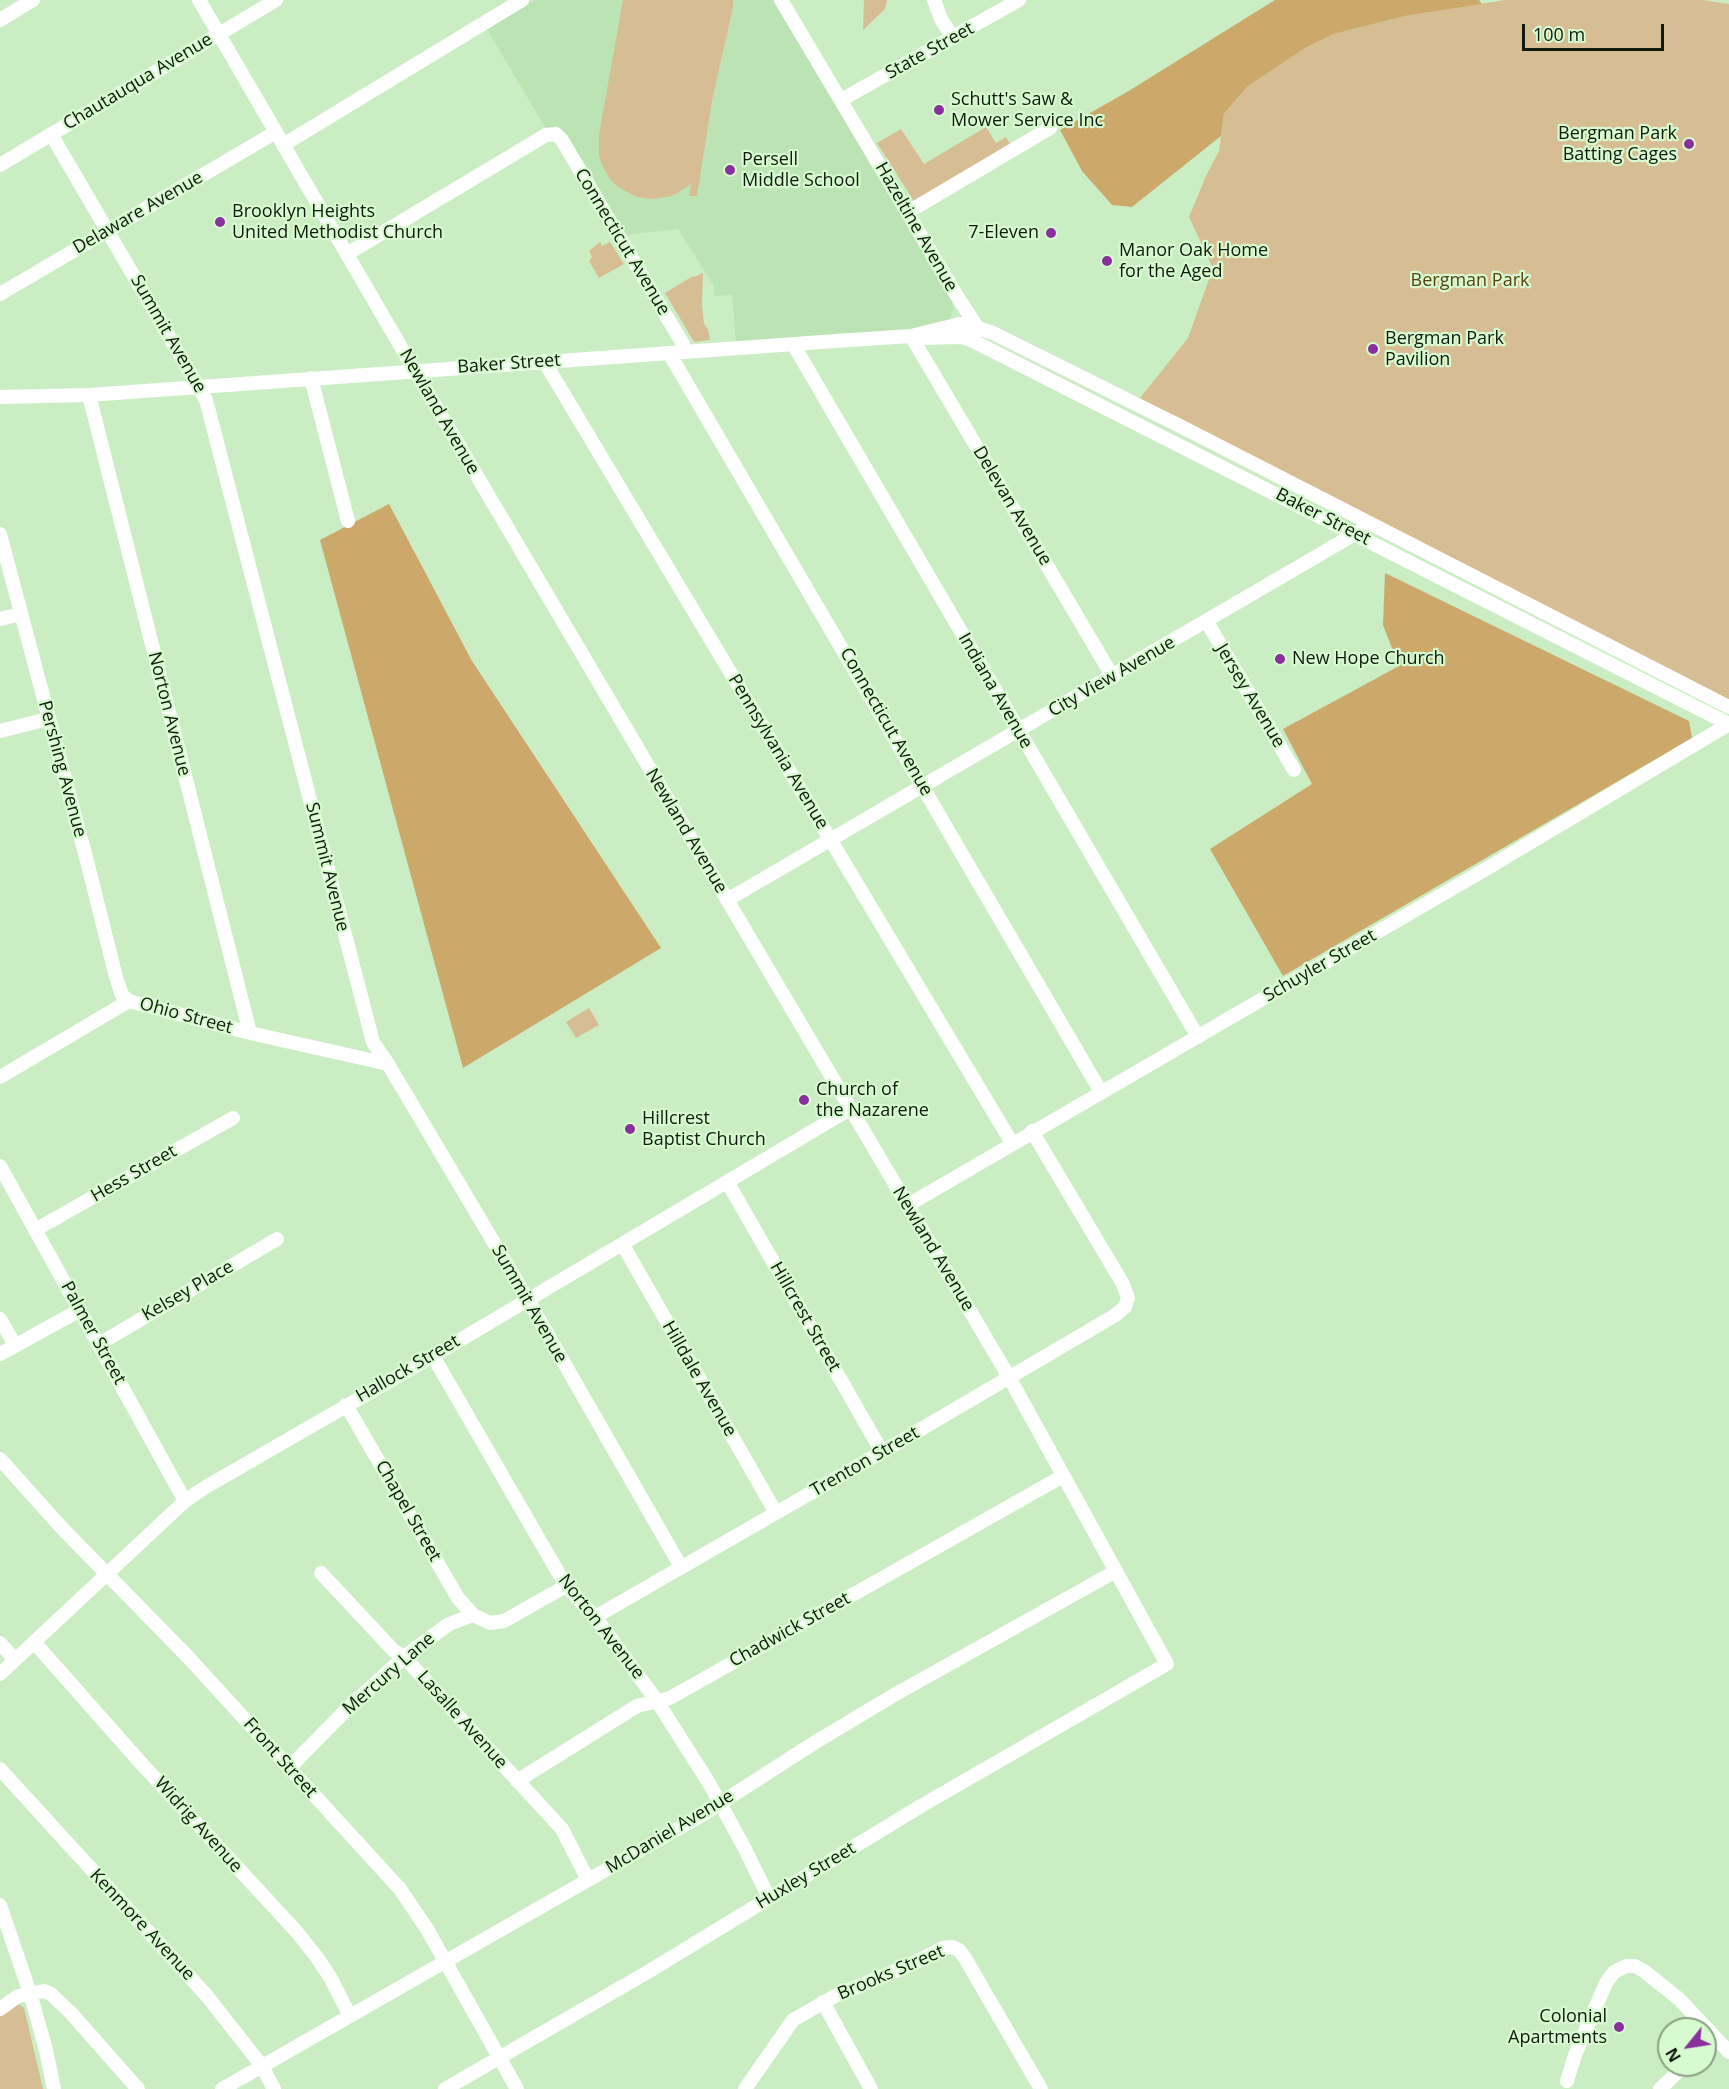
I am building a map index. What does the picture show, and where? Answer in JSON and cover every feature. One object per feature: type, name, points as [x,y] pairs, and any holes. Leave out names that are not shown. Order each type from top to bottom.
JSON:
[{"type":"street","points":[[0,20],[33,0]]},
{"type":"street","name":"Newland Avenue","points":[[199,0],[415,371],[1009,1377],[1167,1664]]},
{"type":"street","name":"Chautauqua Avenue","points":[[0,165],[276,0]]},
{"type":"street","name":"Delaware Avenue","points":[[0,294],[108,230],[280,138],[522,0]]},
{"type":"street","name":"Hazeltine Avenue","points":[[782,0],[959,300],[989,344],[1004,356]]},
{"type":"street","points":[[934,0],[941,19],[953,38]]},
{"type":"street","name":"State Street","points":[[841,100],[1019,0]]},
{"type":"street","points":[[908,212],[1050,128]]},
{"type":"street","name":"Summit Avenue","points":[[51,134],[206,400],[373,1042],[528,1300],[681,1567]]},
{"type":"street","name":"Connecticut Avenue","points":[[347,254],[546,135],[556,134],[562,140],[683,344],[685,352]]},
{"type":"street","points":[[940,329],[954,315],[959,300]]},
{"type":"street","name":"Baker Street","points":[[0,397],[88,395],[910,336],[960,324],[977,328],[1020,347],[1729,707]]},
{"type":"street","name":"Baker Street","points":[[910,336],[926,339],[961,337],[971,340],[1729,724]]},
{"type":"street","name":"Delevan Avenue","points":[[910,336],[1113,677]]},
{"type":"street","name":"Indiana Avenue","points":[[793,344],[1198,1037]]},
{"type":"street","name":"Connecticut Avenue","points":[[669,353],[1101,1092]]},
{"type":"street","name":"Pennsylvania Avenue","points":[[544,361],[1012,1143]]},
{"type":"street","points":[[311,378],[348,522]]},
{"type":"street","name":"Norton Avenue","points":[[88,395],[250,1033]]},
{"type":"street","name":"City View Avenue","points":[[727,900],[1113,677],[1371,524]]},
{"type":"street","name":"Pershing Avenue","points":[[0,534],[116,977],[122,995],[129,1001]]},
{"type":"street","points":[[0,619],[21,614]]},
{"type":"street","name":"Jersey Avenue","points":[[1207,622],[1294,770]]},
{"type":"street","points":[[0,731],[48,718]]},
{"type":"street","name":"Schuyler Street","points":[[908,1205],[1486,869],[1729,724]]},
{"type":"street","name":"Ohio Street","points":[[0,1077],[129,1001],[250,1033],[388,1064]]},
{"type":"street","name":"Hallock Street","points":[[0,1674],[185,1501],[204,1488],[623,1245],[850,1109]]},
{"type":"street","name":"Hess Street","points":[[35,1230],[232,1118]]},
{"type":"street","name":"Trenton Street","points":[[595,1617],[882,1452],[1114,1316],[1125,1307],[1127,1299],[1123,1284],[1032,1131]]},
{"type":"street","name":"Palmer Street","points":[[0,1166],[185,1501]]},
{"type":"street","name":"Hillcrest Street","points":[[728,1183],[882,1452]]},
{"type":"street","name":"Kelsey Place","points":[[99,1344],[277,1239]]},
{"type":"street","name":"Hilldale Avenue","points":[[623,1245],[776,1513]]},
{"type":"street","points":[[0,1354],[80,1310]]},
{"type":"street","points":[[0,1319],[15,1346]]},
{"type":"street","name":"Norton Avenue","points":[[433,1356],[566,1586],[595,1617],[657,1701],[720,1804],[769,1898]]},
{"type":"street","name":"Chapel Street","points":[[346,1405],[458,1598],[473,1615]]},
{"type":"street","name":"Front Street","points":[[0,1459],[60,1526],[188,1657],[400,1889],[427,1929],[517,2089]]},
{"type":"street","name":"Chadwick Street","points":[[517,1781],[637,1706],[670,1698],[1064,1476]]},
{"type":"street","name":"McDaniel Avenue","points":[[222,2089],[720,1804],[874,1707],[1116,1571]]},
{"type":"street","name":"Lasalle Avenue","points":[[321,1573],[394,1651],[404,1657],[562,1829],[588,1880]]},
{"type":"street","points":[[473,1615],[490,1623],[499,1623],[566,1586]]},
{"type":"street","name":"Mercury Lane","points":[[289,1768],[344,1712],[404,1657],[449,1624],[473,1615]]},
{"type":"street","name":"Widrig Avenue","points":[[34,1642],[140,1762],[296,1931],[321,1963],[350,2016]]},
{"type":"street","points":[[0,1643],[15,1660]]},
{"type":"street","name":"Huxley Street","points":[[445,2089],[646,1973],[921,1806],[1167,1664]]},
{"type":"street","name":"Kenmore Avenue","points":[[0,1769],[207,1996],[262,2067],[274,2089]]},
{"type":"street","points":[[0,1905],[30,1992],[54,2089]]},
{"type":"street","name":"Brooks Street","points":[[745,2089],[781,2034],[793,2020],[822,2002],[910,1965],[943,1948],[952,1947],[959,1950],[965,1958],[1041,2089]]},
{"type":"street","points":[[1567,2081],[1575,2055],[1606,1983],[1614,1972],[1626,1966],[1635,1966],[1644,1971],[1679,1999],[1729,2052]]},
{"type":"street","points":[[0,2009],[18,1996],[44,1991],[56,1998],[138,2089]]},
{"type":"street","points":[[822,2002],[871,2089]]},
{"type":"street","points":[[1660,2089],[1672,2077]]},
{"type":"shaded area","name":"Persell Middle School","points":[[535,0],[775,0],[952,301],[953,310],[949,320],[941,327],[736,343],[732,295],[714,296],[714,286],[678,229],[624,235],[562,131],[557,126],[546,129],[487,29]]},
{"type":"shaded area","points":[[1275,0],[1479,0],[1482,4],[1405,16],[1334,34],[1305,48],[1247,87],[1224,114],[1221,136],[1132,207],[1112,205],[1082,171],[1060,130],[1127,92]]},
{"type":"shaded area","points":[[389,504],[472,661],[661,948],[463,1068],[320,540]]},
{"type":"shaded area","points":[[1385,573],[1689,721],[1692,738],[1283,976],[1210,849],[1312,784],[1283,729],[1399,666],[1383,625]]},
{"type":"green space","points":[[623,0],[733,0],[712,100],[697,196],[689,196],[691,184],[667,197],[653,199],[637,197],[618,187],[602,165],[599,156],[599,135]]},
{"type":"green space","points":[[864,0],[887,0],[885,9],[863,30]]},
{"type":"green space","name":"Bergman Park","points":[[1505,0],[1703,0],[1729,4],[1729,704],[1136,403],[1188,338],[1213,268],[1189,217],[1219,151],[1224,114],[1247,87],[1305,48],[1334,34],[1405,16]]},
{"type":"green space","points":[[986,127],[996,143],[1006,137],[1011,146],[915,203],[877,143],[901,129],[924,164]]},
{"type":"green space","points":[[600,242],[602,246],[610,242],[624,264],[599,278],[589,261],[592,257],[589,251]]},
{"type":"green space","points":[[703,273],[702,305],[704,324],[708,329],[710,340],[694,342],[665,293],[693,276]]},
{"type":"green space","points":[[589,1008],[599,1025],[576,1038],[566,1022]]},
{"type":"green space","points":[[17,2003],[24,2008],[43,2089],[0,2089],[0,2013]]},
{"type":"place","name":"Schutt's Saw & Mower Service Inc","points":[[939,110]]},
{"type":"place","name":"Bergman Park Batting Cages","points":[[1689,144]]},
{"type":"place","name":"Persell Middle School","points":[[730,170]]},
{"type":"place","name":"Brooklyn Heights United Methodist Church","points":[[220,222]]},
{"type":"place","name":"7-Eleven","points":[[1051,233]]},
{"type":"place","name":"Manor Oak Home for the Aged","points":[[1107,261]]},
{"type":"place","name":"Bergman Park Pavilion","points":[[1373,349]]},
{"type":"place","name":"New Hope Church","points":[[1280,659]]},
{"type":"place","name":"Church of the Nazarene","points":[[804,1100]]},
{"type":"place","name":"Hillcrest Baptist Church","points":[[630,1129]]},
{"type":"place","name":"Colonial Apartments","points":[[1619,2027]]}]
